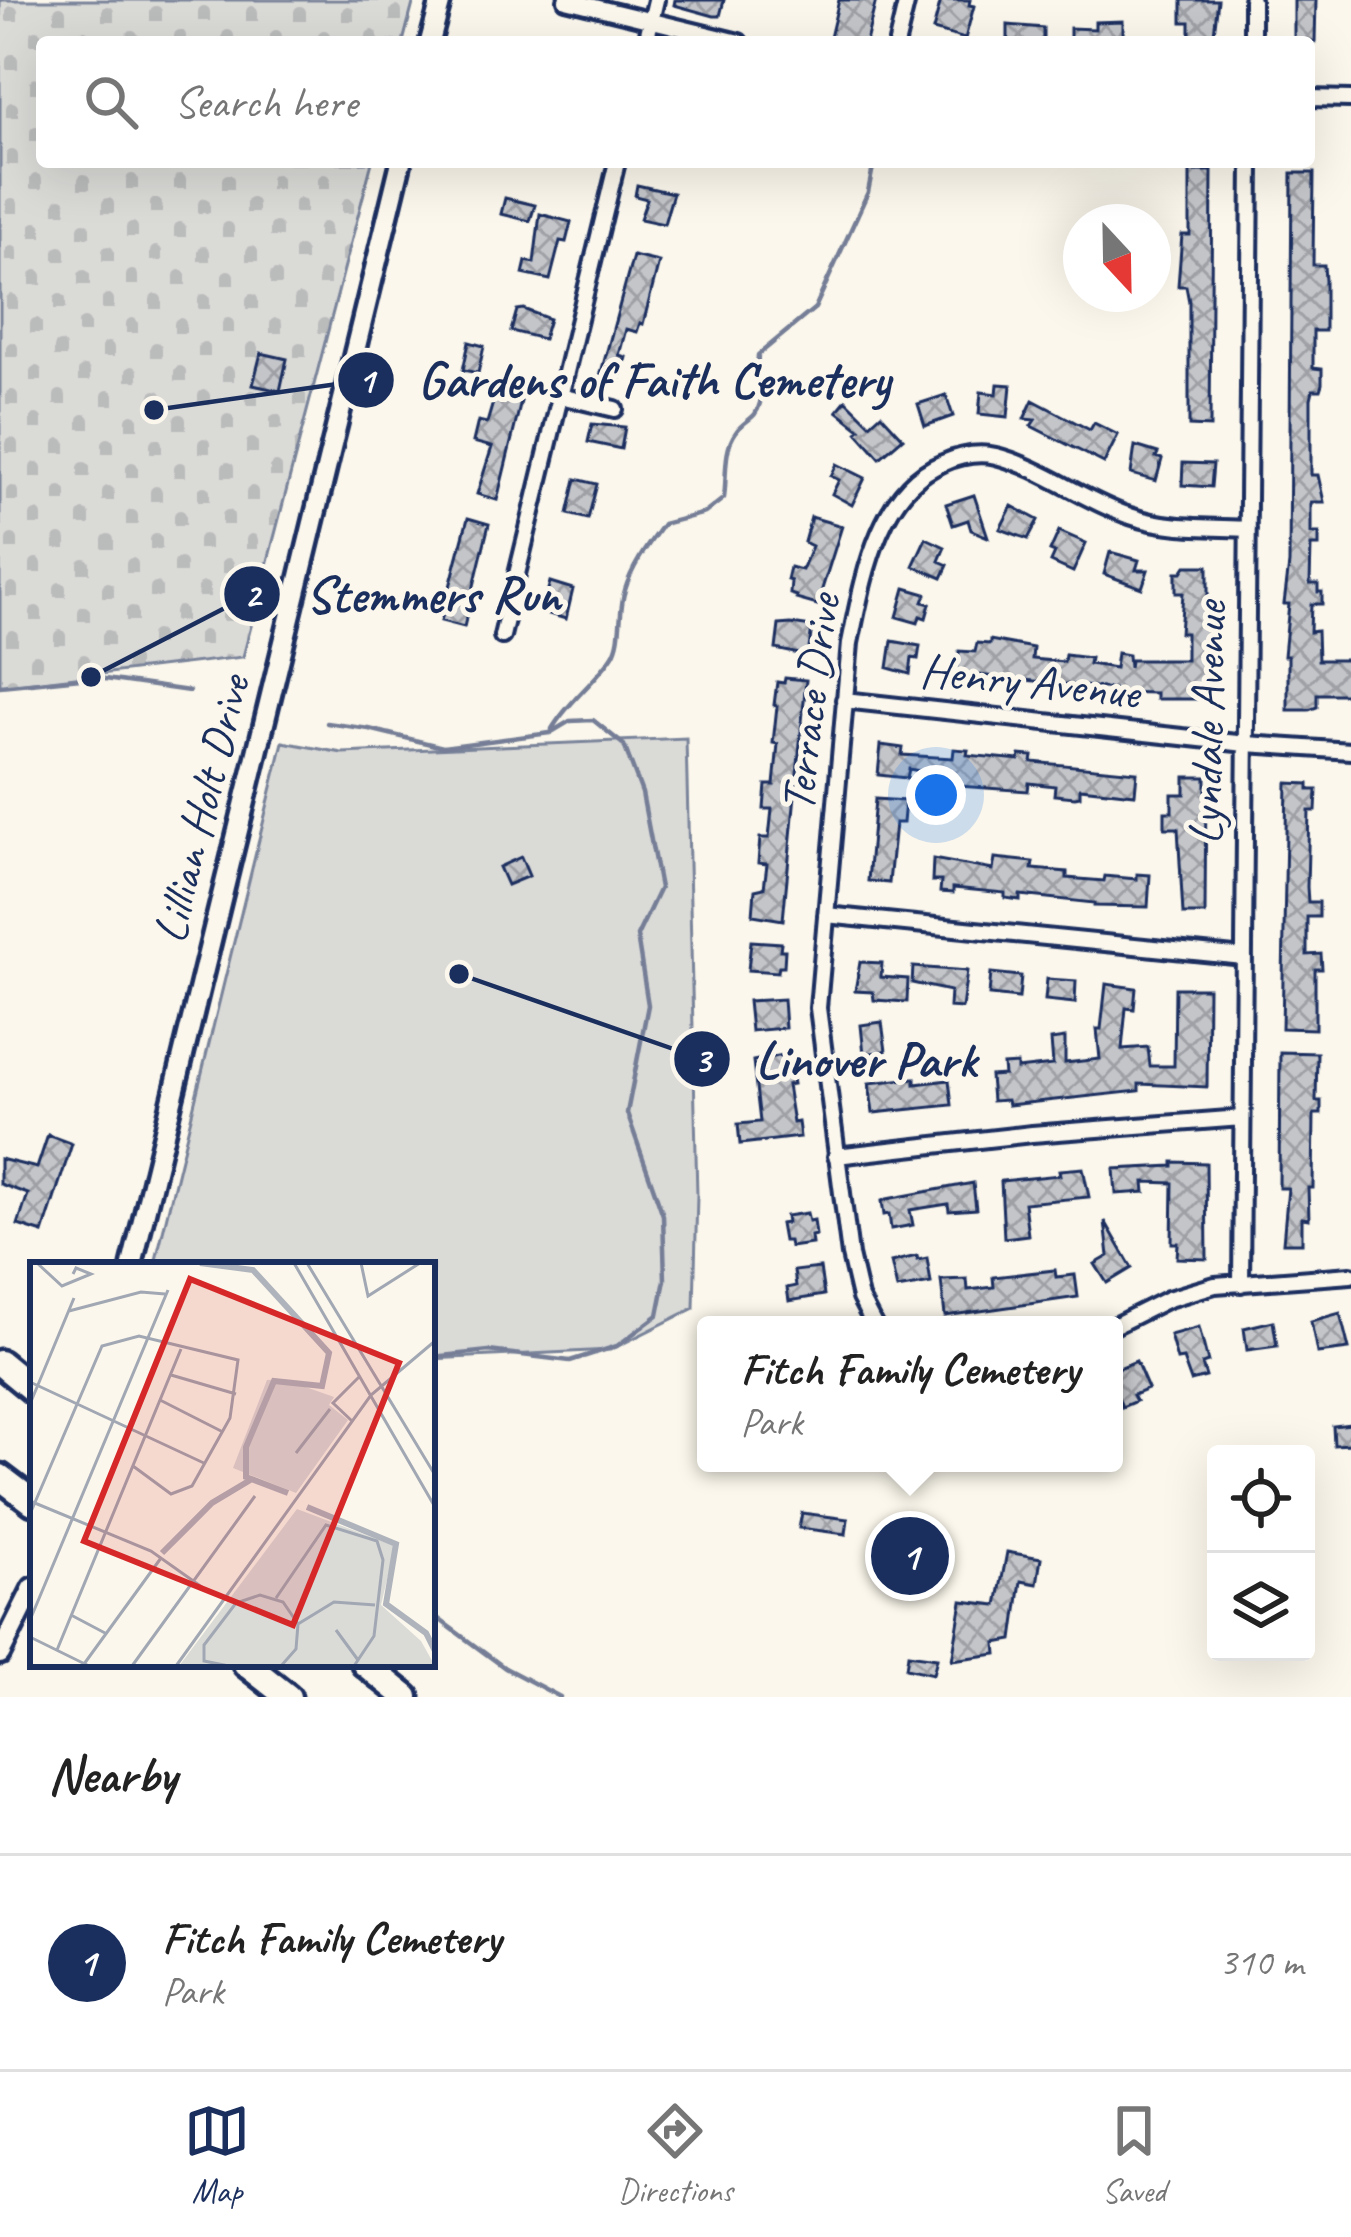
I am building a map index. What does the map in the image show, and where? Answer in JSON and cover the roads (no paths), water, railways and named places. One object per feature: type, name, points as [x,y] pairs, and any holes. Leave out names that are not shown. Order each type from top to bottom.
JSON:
[{"type":"highway","points":[[1,1363],[30,1387]]},
{"type":"highway","points":[[0,1477],[30,1500]]},
{"type":"highway","points":[[249,1667],[288,1697]]},
{"type":"highway","points":[[369,1667],[406,1697]]},
{"type":"main road","points":[[432,36],[441,0]]},
{"type":"main road","name":"Lillian Holt Drive","points":[[133,1262],[400,168]]},
{"type":"main road","points":[[0,1654],[30,1594]]},
{"type":"street","points":[[566,0],[715,36]]},
{"type":"street","points":[[647,36],[656,0]]},
{"type":"street","points":[[898,36],[907,0]]},
{"type":"street","points":[[1252,0],[1252,36]]},
{"type":"street","points":[[1315,98],[1351,99]]},
{"type":"street","points":[[502,636],[615,168]]},
{"type":"street","name":"Lyndale Avenue","points":[[1241,1284],[1251,168]]},
{"type":"street","points":[[560,396],[615,409]]},
{"type":"street","name":"Terrace Drive","points":[[869,1316],[860,1298],[836,1156],[818,1008],[854,625],[875,549],[900,496],[923,472],[990,454],[1131,517],[1248,529]]},
{"type":"street","name":"Henry Avenue","points":[[844,700],[1246,745],[1351,751]]},
{"type":"street","points":[[826,915],[1244,957]]},
{"type":"street","points":[[836,1156],[1032,1134],[1242,1118]]},
{"type":"street","points":[[1123,1322],[1184,1293],[1215,1285],[1351,1275]]},
{"type":"waterway","points":[[552,729],[613,655],[628,581],[663,524],[705,513],[724,498],[732,439],[760,403],[758,355],[815,308],[868,192],[873,168]]},
{"type":"waterway","points":[[0,686],[91,677],[189,691]]},
{"type":"waterway","points":[[327,723],[443,747],[550,733],[570,721],[593,720],[624,745],[642,793],[660,888],[637,936],[648,1005],[627,1113],[663,1215],[665,1280],[658,1315],[617,1346],[570,1361],[489,1351],[435,1357]]},
{"type":"waterway","points":[[435,1616],[505,1668],[560,1697]]},
{"type":"place","name":"Gardens of Faith Cemetery","points":[[154,410]]},
{"type":"place","name":"Stemmers Run","points":[[91,677]]},
{"type":"place","name":"Linover Park","points":[[459,974]]},
{"type":"place","name":"Fitch Family Cemetery","points":[[910,1556]]}]
